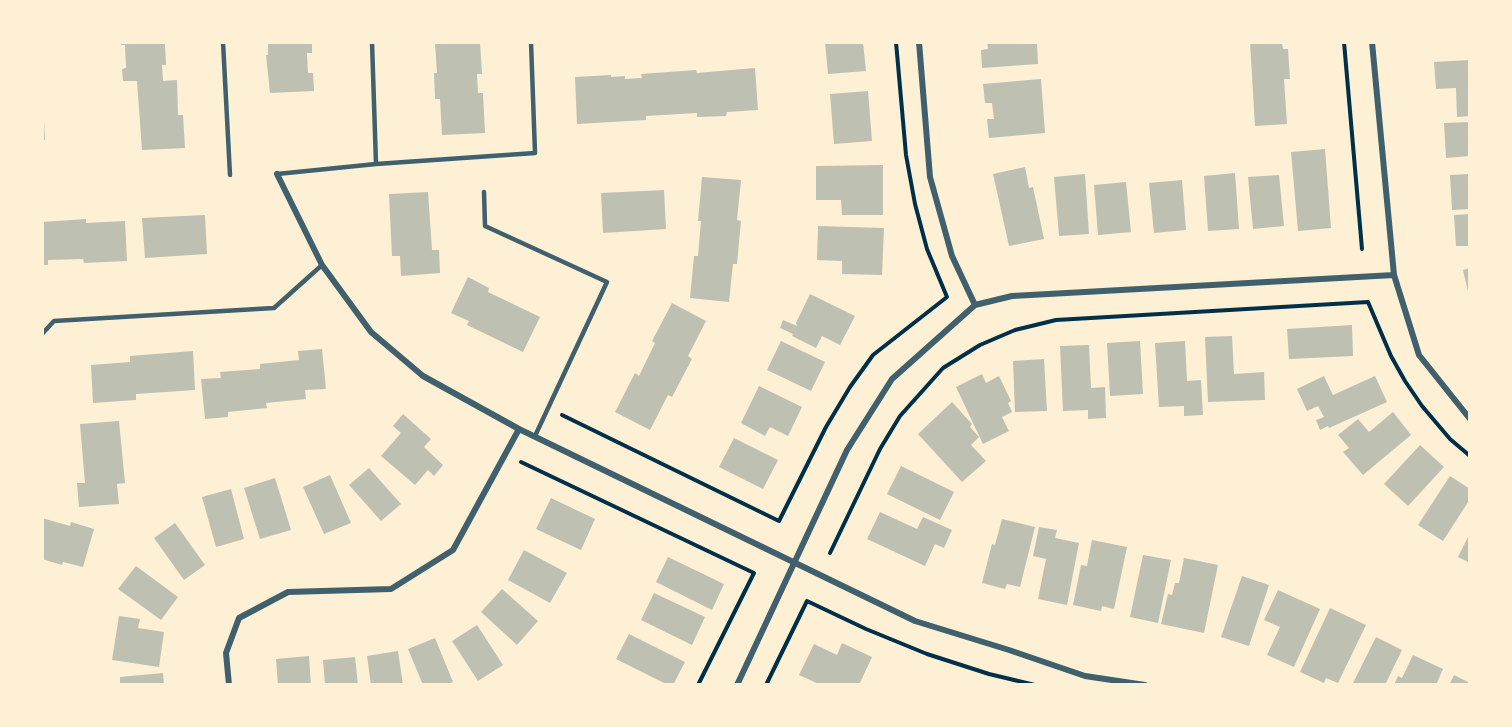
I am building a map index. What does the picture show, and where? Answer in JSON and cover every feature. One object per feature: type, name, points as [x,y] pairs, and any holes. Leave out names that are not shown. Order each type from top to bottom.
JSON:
[{"type":"street","points":[[919,42],[930,177],[952,256],[975,305]]},
{"type":"street","points":[[1372,42],[1394,275],[1419,356],[1470,419]]},
{"type":"street","points":[[277,174],[322,265],[371,332],[423,376],[519,429],[915,621],[1085,676],[1145,685]]},
{"type":"street","points":[[737,685],[847,450],[892,379],[975,305],[1012,296],[1394,275]]},
{"type":"street","points":[[228,685],[226,653],[239,618],[288,592],[391,589],[453,550],[519,429]]},
{"type":"street","points":[[1083,685],[1085,676]]},
{"type":"lane","points":[[223,42],[230,176]]},
{"type":"lane","points":[[372,42],[376,164]]},
{"type":"lane","points":[[277,174],[376,164],[535,153],[531,42]]},
{"type":"lane","points":[[484,192],[485,226],[607,282],[535,436]]},
{"type":"lane","points":[[42,334],[54,321],[274,308],[322,265]]},
{"type":"path","points":[[562,415],[779,521],[826,426],[873,355],[947,297],[927,249],[915,204],[906,155],[896,42]]},
{"type":"path","points":[[1344,42],[1362,249]]},
{"type":"path","points":[[830,553],[880,449],[900,416],[943,369],[980,345],[1006,334],[1056,320],[1368,302],[1391,356],[1405,381],[1422,406],[1450,439],[1470,456]]},
{"type":"path","points":[[521,462],[754,573],[698,685]]},
{"type":"path","points":[[766,685],[807,601],[927,654],[989,674],[1035,685]]},
{"type":"building","points":[[121,42],[165,44],[166,65],[162,65],[163,81],[177,80],[178,115],[183,115],[185,148],[142,150],[137,81],[123,81],[122,69],[126,68],[125,45],[121,45]]},
{"type":"building","points":[[268,42],[312,42],[312,53],[307,53],[308,73],[313,73],[314,91],[270,93],[266,55],[268,55]]},
{"type":"building","points":[[437,42],[480,42],[482,74],[477,74],[478,93],[483,93],[485,133],[442,135],[440,99],[435,99],[434,73],[437,73],[435,44]]},
{"type":"building","points":[[825,42],[863,42],[866,71],[828,74]]},
{"type":"building","points":[[987,42],[1037,42],[1038,64],[982,68],[981,50],[988,49]]},
{"type":"building","points":[[1250,42],[1282,42],[1283,49],[1288,49],[1290,79],[1284,79],[1287,124],[1255,126]]},
{"type":"building","points":[[1470,60],[1470,116],[1457,117],[1456,88],[1436,89],[1434,62]]},
{"type":"building","points":[[755,68],[758,110],[727,112],[726,116],[697,117],[697,113],[646,116],[646,120],[577,124],[575,77],[611,75],[611,77],[625,76],[625,79],[642,78],[641,74],[696,70],[697,73]]},
{"type":"building","points":[[1041,79],[1045,133],[989,138],[987,119],[994,119],[992,103],[985,103],[983,84]]},
{"type":"building","points":[[868,91],[872,141],[834,144],[830,94]]},
{"type":"building","points":[[42,119],[44,119],[45,140],[42,140]]},
{"type":"building","points":[[1470,122],[1470,156],[1446,158],[1444,123]]},
{"type":"building","points":[[1325,149],[1331,228],[1298,231],[1291,152]]},
{"type":"building","points":[[883,165],[883,215],[842,215],[841,200],[816,200],[816,166]]},
{"type":"building","points":[[1025,167],[1029,188],[1033,187],[1044,239],[1009,246],[993,174]]},
{"type":"building","points":[[1235,173],[1239,229],[1208,231],[1204,176]]},
{"type":"building","points":[[1085,174],[1089,234],[1059,236],[1054,177]]},
{"type":"building","points":[[1470,174],[1470,209],[1452,210],[1450,175]]},
{"type":"building","points":[[1279,175],[1284,226],[1253,229],[1248,177]]},
{"type":"building","points":[[702,177],[741,180],[737,220],[741,221],[737,264],[733,264],[729,302],[690,298],[694,256],[698,256]]},
{"type":"building","points":[[1182,180],[1186,230],[1154,233],[1149,183]]},
{"type":"building","points":[[1126,182],[1131,232],[1098,235],[1094,185]]},
{"type":"building","points":[[664,190],[666,229],[603,233],[601,193]]},
{"type":"building","points":[[428,192],[432,250],[439,250],[440,273],[401,276],[400,256],[392,256],[389,194]]},
{"type":"building","points":[[1470,214],[1470,246],[1456,246],[1454,215]]},
{"type":"building","points":[[205,215],[207,254],[145,258],[142,218]]},
{"type":"building","points":[[86,219],[86,223],[125,221],[127,261],[84,263],[83,259],[48,260],[48,265],[42,265],[42,222]]},
{"type":"building","points":[[818,226],[884,228],[882,275],[842,274],[842,261],[817,260]]},
{"type":"building","points":[[1470,268],[1470,295],[1469,295],[1463,270]]},
{"type":"building","points":[[468,277],[489,288],[488,292],[540,317],[523,352],[467,325],[469,321],[451,313]]},
{"type":"building","points":[[810,294],[855,316],[840,345],[822,336],[816,348],[780,328],[783,320],[797,326],[796,323]]},
{"type":"building","points":[[672,303],[706,321],[688,356],[692,359],[672,397],[668,395],[650,430],[615,412],[635,373],[639,376],[655,343],[652,341]]},
{"type":"building","points":[[1352,325],[1353,356],[1289,359],[1287,329]]},
{"type":"building","points":[[1232,336],[1234,374],[1264,372],[1265,400],[1208,402],[1205,337]]},
{"type":"building","points":[[781,341],[825,362],[811,391],[767,370]]},
{"type":"building","points":[[1140,341],[1143,394],[1110,396],[1107,343]]},
{"type":"building","points":[[1185,341],[1187,381],[1201,380],[1203,415],[1184,416],[1184,406],[1159,407],[1155,343]]},
{"type":"building","points":[[1089,345],[1091,388],[1105,387],[1106,418],[1088,419],[1088,410],[1063,411],[1060,346]]},
{"type":"building","points":[[322,349],[326,389],[305,390],[306,399],[266,403],[267,408],[228,412],[228,417],[205,419],[201,379],[221,378],[220,372],[260,369],[260,364],[299,360],[298,351]]},
{"type":"building","points":[[193,351],[195,390],[136,394],[136,400],[93,403],[91,365],[130,362],[130,356]]},
{"type":"building","points":[[1044,359],[1047,411],[1015,412],[1013,361]]},
{"type":"building","points":[[982,374],[986,383],[999,376],[1011,401],[1008,403],[1012,412],[1002,417],[1009,431],[983,444],[956,387]]},
{"type":"building","points":[[1324,376],[1333,395],[1375,376],[1387,402],[1320,430],[1316,420],[1324,417],[1318,406],[1307,411],[1297,389]]},
{"type":"building","points":[[759,386],[802,407],[788,436],[770,427],[765,436],[741,423]]},
{"type":"building","points":[[952,402],[972,424],[970,427],[979,437],[971,445],[986,461],[962,482],[918,434]]},
{"type":"building","points":[[1393,412],[1411,435],[1363,475],[1343,452],[1349,448],[1338,435],[1358,419],[1369,432]]},
{"type":"building","points":[[403,414],[431,439],[424,447],[443,465],[434,476],[428,470],[415,485],[381,456],[401,433],[393,426]]},
{"type":"building","points":[[119,421],[125,483],[117,484],[119,504],[79,507],[77,483],[85,483],[80,424]]},
{"type":"building","points":[[734,438],[778,460],[763,489],[719,467]]},
{"type":"building","points":[[1420,445],[1444,467],[1408,506],[1384,484]]},
{"type":"building","points":[[901,466],[954,492],[940,520],[887,494]]},
{"type":"building","points":[[369,468],[401,504],[381,521],[349,485]]},
{"type":"building","points":[[330,475],[351,523],[324,534],[303,487]]},
{"type":"building","points":[[1450,476],[1470,489],[1470,499],[1443,541],[1418,525]]},
{"type":"building","points":[[275,478],[291,530],[260,539],[244,488]]},
{"type":"building","points":[[231,489],[244,539],[216,547],[202,497]]},
{"type":"building","points":[[551,498],[595,519],[581,550],[536,529]]},
{"type":"building","points":[[880,512],[917,529],[923,517],[952,530],[944,548],[935,544],[925,566],[867,539]]},
{"type":"building","points":[[42,518],[70,526],[71,522],[94,529],[83,567],[63,562],[62,565],[42,559]]},
{"type":"building","points":[[1002,519],[1035,527],[1020,587],[1007,584],[1005,589],[982,583],[992,544],[995,545]]},
{"type":"building","points":[[175,523],[205,565],[184,580],[154,538]]},
{"type":"building","points":[[1039,527],[1057,530],[1055,538],[1079,543],[1067,605],[1038,599],[1046,559],[1033,556]]},
{"type":"building","points":[[1470,533],[1470,563],[1458,557]]},
{"type":"building","points":[[1092,540],[1127,547],[1114,609],[1102,606],[1101,611],[1073,605],[1081,565],[1087,566]]},
{"type":"building","points":[[524,550],[567,573],[550,603],[508,580]]},
{"type":"building","points":[[1143,555],[1171,560],[1158,623],[1130,617]]},
{"type":"building","points":[[668,557],[724,584],[712,610],[656,582]]},
{"type":"building","points":[[1184,558],[1218,565],[1204,633],[1161,624],[1168,594],[1172,595],[1175,583],[1179,583]]},
{"type":"building","points":[[136,566],[178,597],[161,620],[118,589]]},
{"type":"building","points":[[1242,576],[1269,585],[1249,646],[1221,637]]},
{"type":"building","points":[[502,589],[538,621],[517,645],[481,612]]},
{"type":"building","points":[[1278,590],[1320,609],[1294,667],[1267,655],[1280,627],[1264,620]]},
{"type":"building","points":[[654,593],[705,617],[692,645],[641,620]]},
{"type":"building","points":[[1330,608],[1366,625],[1338,683],[1326,678],[1324,683],[1300,672]]},
{"type":"building","points":[[119,616],[140,619],[138,628],[164,632],[159,667],[112,660]]},
{"type":"building","points":[[477,625],[503,665],[478,681],[452,641]]},
{"type":"building","points":[[629,634],[685,662],[673,685],[668,685],[616,659]]},
{"type":"building","points":[[1376,637],[1402,650],[1385,685],[1352,685]]},
{"type":"building","points":[[435,638],[453,682],[446,685],[423,685],[408,649]]},
{"type":"building","points":[[842,643],[872,657],[859,685],[821,685],[799,675],[814,644],[837,655]]},
{"type":"building","points":[[398,651],[403,685],[371,685],[367,656]]},
{"type":"building","points":[[1413,655],[1443,669],[1436,685],[1394,685],[1398,676],[1402,678]]},
{"type":"building","points":[[309,656],[311,685],[278,685],[276,659]]},
{"type":"building","points":[[355,657],[358,685],[325,685],[323,660]]},
{"type":"building","points":[[163,673],[164,685],[120,685],[120,677]]},
{"type":"building","points":[[1454,675],[1470,683],[1470,685],[1449,685]]}]
